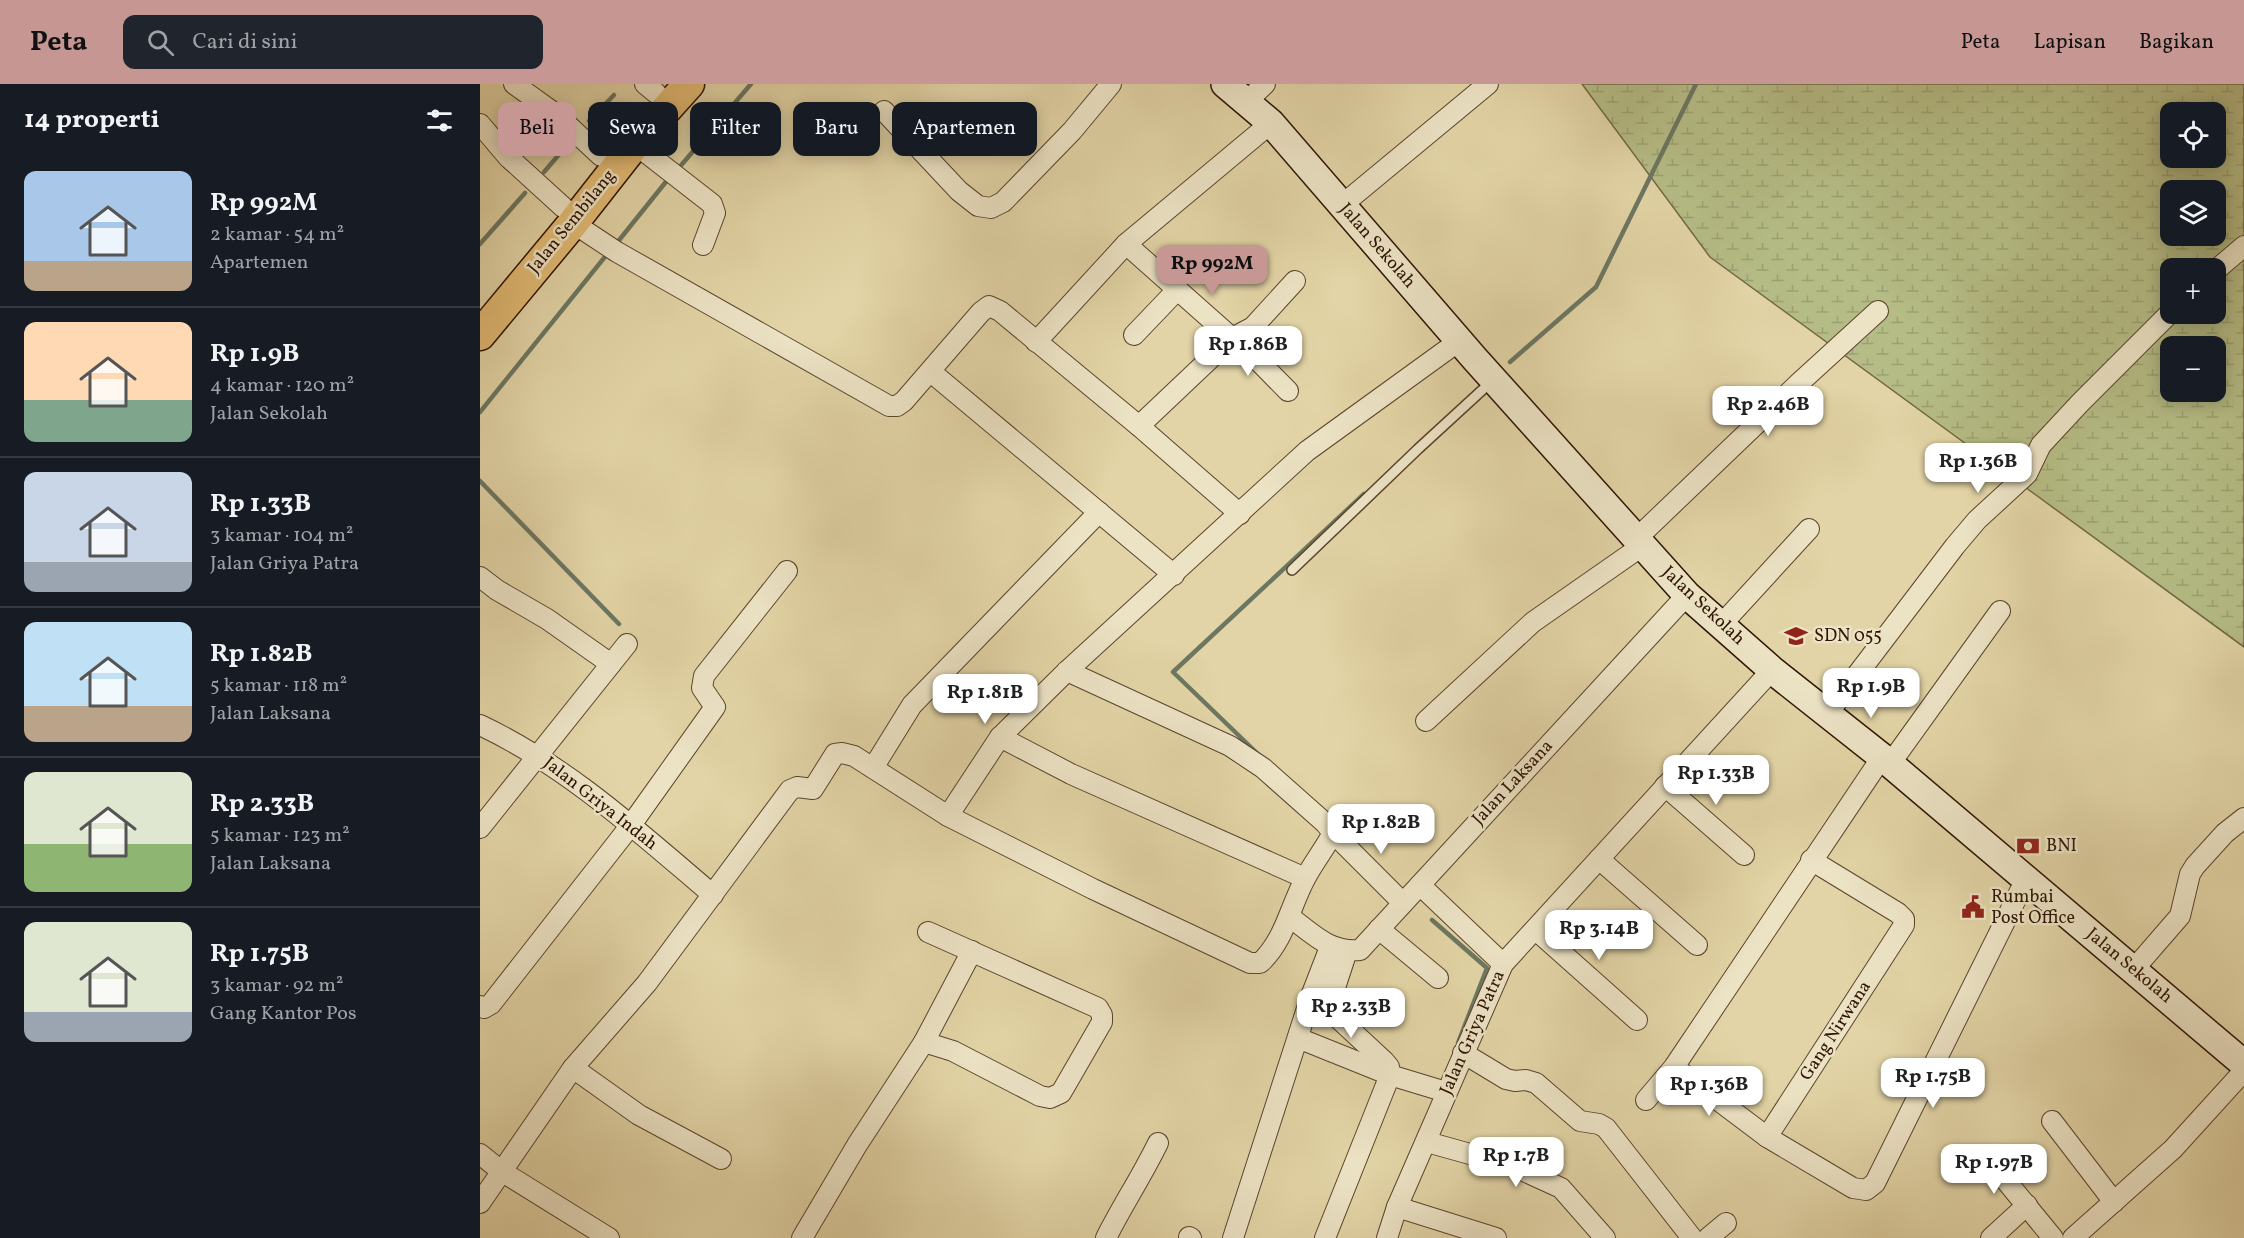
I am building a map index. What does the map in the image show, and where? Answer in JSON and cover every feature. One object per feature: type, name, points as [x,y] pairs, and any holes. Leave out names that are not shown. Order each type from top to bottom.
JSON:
[{"type":"main road","name":"Jalan Sembilang","points":[[673,102],[689,84]]},
{"type":"main road","name":"Jalan Sembilang","points":[[643,102],[655,87]]},
{"type":"main road","name":"Jalan Sembilang","points":[[480,335],[568,215],[601,156]]},
{"type":"main road","name":"Jalan Sembilang","points":[[480,302],[624,156]]},
{"type":"street","points":[[514,84],[557,115],[588,144]]},
{"type":"street","points":[[884,111],[959,191],[978,206],[991,208],[1003,202],[1072,131],[1111,84]]},
{"type":"street","name":"Jalan Sekolah","points":[[1224,84],[1256,93],[1271,123],[1492,379],[1687,595],[1772,670],[1886,760],[2244,1064]]},
{"type":"street","points":[[1342,205],[1488,84]]},
{"type":"street","points":[[1036,342],[1126,244],[1271,123]]},
{"type":"street","points":[[480,124],[508,157],[568,215],[608,247],[889,406],[897,406],[904,401],[981,312],[989,306],[1000,311],[1139,426],[1240,514]]},
{"type":"street","points":[[650,156],[712,204],[715,213],[703,245]]},
{"type":"street","points":[[1126,244],[1233,338],[1288,391]]},
{"type":"street","points":[[2226,261],[2244,246]]},
{"type":"street","points":[[1139,426],[1233,338],[1253,327],[1294,281]]},
{"type":"street","points":[[1134,335],[1177,290]]},
{"type":"street","points":[[1426,721],[1533,622],[1639,542],[1789,392],[1878,311]]},
{"type":"street","points":[[1828,713],[1977,520],[2027,474],[2041,445],[2160,323]]},
{"type":"street","points":[[948,816],[1000,737],[1067,671],[1307,451],[1459,341]]},
{"type":"street","points":[[931,372],[1173,575]]},
{"type":"street","points":[[873,768],[912,705],[1099,512]]},
{"type":"street","points":[[1721,625],[1809,529]]},
{"type":"street","points":[[480,1006],[484,1008],[491,1004],[631,825],[715,707],[702,688],[704,676],[787,571]]},
{"type":"street","points":[[480,577],[497,590],[547,619],[611,664]]},
{"type":"street","name":"Jalan Laksana","points":[[1339,949],[1360,950],[1687,595]]},
{"type":"street","points":[[1646,1100],[1674,1067],[1811,860],[2000,611]]},
{"type":"street","points":[[480,828],[536,755],[627,644]]},
{"type":"street","name":"Jalan Griya Patra","points":[[1387,1238],[1397,1207],[1427,1142],[1441,1090],[1463,1053],[1503,964],[1772,670]]},
{"type":"street","points":[[1067,671],[1230,746],[1263,768],[1403,903]]},
{"type":"street","name":"Jalan Griya Indah","points":[[480,725],[536,755],[631,825],[713,895]]},
{"type":"street","points":[[1000,737],[1071,774],[1305,878]]},
{"type":"street","points":[[480,1203],[573,1068],[647,983],[790,790],[796,787],[813,789],[835,754],[854,756],[948,816],[1093,889],[1250,963],[1260,963],[1268,955],[1290,917],[1305,878],[1333,833]]},
{"type":"street","points":[[1665,786],[1744,855]]},
{"type":"street","points":[[2134,969],[2180,916],[2190,874],[2195,866],[2225,833],[2244,818]]},
{"type":"street","points":[[1599,859],[1697,945]]},
{"type":"street","name":"Gang Nirwana","points":[[1767,1137],[1904,925],[1904,919],[1898,913],[1811,860]]},
{"type":"street","points":[[1674,1067],[1767,1137],[1853,1188],[1866,1190],[1875,1183],[2026,879]]},
{"type":"street","points":[[1420,885],[1503,964]]},
{"type":"street","points":[[1290,917],[1339,949]]},
{"type":"street","points":[[1379,929],[1438,978]]},
{"type":"street","points":[[1536,930],[1637,1020]]},
{"type":"street","points":[[924,1042],[953,1052],[1040,1096],[1050,1098],[1061,1093],[1102,1022],[1102,1015],[1098,1008],[928,932]]},
{"type":"street","points":[[1233,1238],[1311,996],[1339,949]]},
{"type":"street","points":[[1328,1009],[1339,949]]},
{"type":"street","points":[[802,1238],[857,1145],[924,1042],[972,951]]},
{"type":"street","points":[[1311,996],[1384,1061],[1389,1067],[1390,1075],[1325,1238]]},
{"type":"street","points":[[1298,1038],[1390,1075],[1441,1090]]},
{"type":"street","points":[[1463,1053],[1506,1079],[1536,1083],[1546,1089],[1567,1112],[1580,1121],[1599,1124],[1606,1128],[1692,1238]]},
{"type":"street","points":[[573,1068],[639,1115],[721,1160]]},
{"type":"street","points":[[2073,1238],[2173,1149],[2244,1071]]},
{"type":"street","points":[[2052,1120],[2114,1202]]},
{"type":"street","points":[[1427,1142],[1513,1167],[1561,1188],[1605,1238]]},
{"type":"street","points":[[1106,1238],[1158,1143]]},
{"type":"street","points":[[480,1154],[501,1171],[609,1238]]},
{"type":"street","points":[[1997,1166],[1998,1171],[2053,1238]]},
{"type":"street","points":[[1991,1238],[2027,1205]]},
{"type":"street","points":[[1397,1207],[1496,1238]]},
{"type":"street","points":[[1708,1238],[1726,1223]]},
{"type":"lane","points":[[1292,570],[1492,379]]},
{"type":"green space","points":[[1582,84],[2244,84],[2244,647],[1710,257]]},
{"type":"waterway","points":[[677,170],[751,84]]},
{"type":"waterway","points":[[1510,362],[1596,287],[1696,84]]},
{"type":"waterway","points":[[607,102],[614,95]]},
{"type":"waterway","points":[[544,172],[558,156]]},
{"type":"waterway","points":[[616,244],[669,178]]},
{"type":"waterway","points":[[480,244],[525,193]]},
{"type":"waterway","points":[[480,412],[608,253]]},
{"type":"waterway","points":[[480,481],[619,624]]},
{"type":"waterway","points":[[1260,756],[1173,672],[1364,494]]},
{"type":"waterway","points":[[1432,920],[1487,968],[1458,1043]]},
{"type":"place","name":"SDN 055","points":[[1796,636]]},
{"type":"place","name":"BNI","points":[[2028,846]]},
{"type":"place","name":"Rumbai Post Office","points":[[1973,907]]}]
